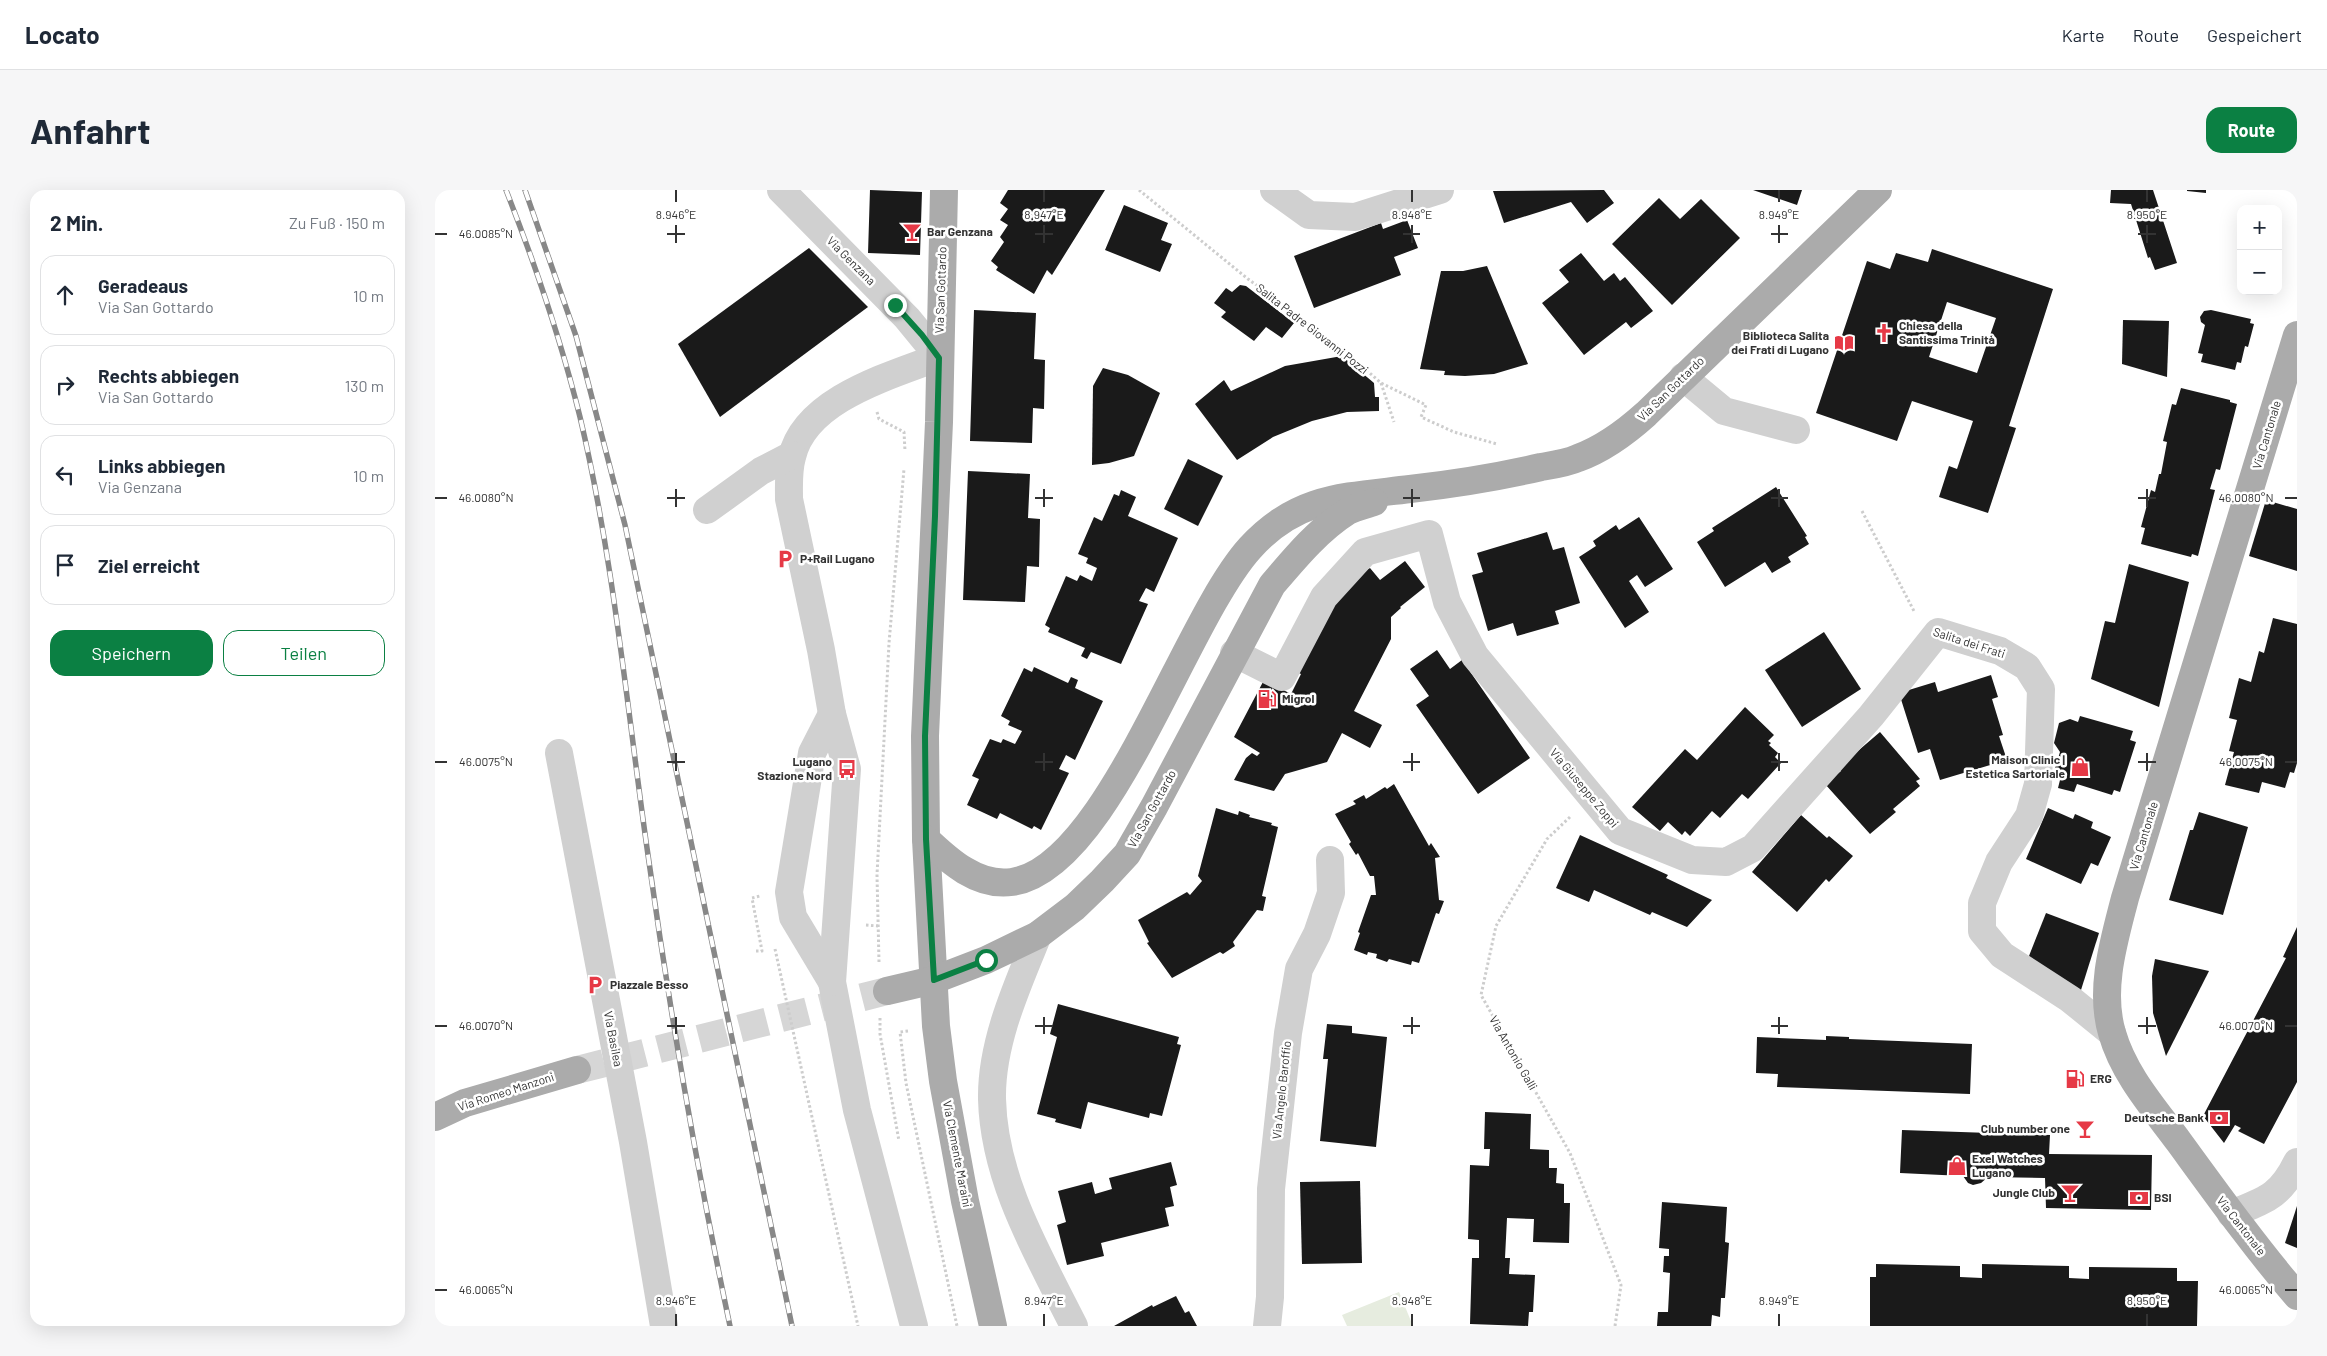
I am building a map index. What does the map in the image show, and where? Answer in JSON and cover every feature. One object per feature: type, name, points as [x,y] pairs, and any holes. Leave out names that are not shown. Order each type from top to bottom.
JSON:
[{"type":"main road","name":"Via San Gottardo","points":[[944,190],[936,498],[925,736],[926,839],[934,980],[986,960],[1037,935],[1075,907],[1127,854],[1272,585],[1296,556],[1322,531],[1349,510],[1411,489]]},
{"type":"main road","name":"Via San Gottardo","points":[[926,839],[950,862],[973,875],[990,881],[1011,883],[1031,877],[1049,867],[1091,823],[1124,770],[1229,574],[1271,526],[1315,504],[1343,496],[1411,489],[1512,474],[1576,459],[1602,447],[1636,423],[1878,190]]},
{"type":"main road","name":"Via Cantonale","points":[[2297,335],[2125,898],[2109,970],[2107,999],[2111,1032],[2128,1072],[2231,1214],[2297,1296]]},
{"type":"main road","points":[[884,1003],[934,980]]},
{"type":"main road","name":"Via Clemente Maraini","points":[[934,980],[943,1081],[965,1202],[993,1326]]},
{"type":"main road","name":"Via Romeo Manzoni","points":[[435,1117],[465,1103],[577,1070]]},
{"type":"street","name":"Via Genzana","points":[[781,190],[907,318],[939,358]]},
{"type":"street","points":[[1274,190],[1309,216],[1355,217],[1440,190]]},
{"type":"street","points":[[914,1326],[857,1110],[832,982],[847,769],[832,714],[821,650],[789,499],[788,476],[792,455],[800,438],[823,411],[841,399],[877,382],[939,358]]},
{"type":"street","points":[[1683,378],[1724,411],[1796,430]]},
{"type":"street","points":[[707,510],[761,471],[792,455]]},
{"type":"street","name":"Via Giuseppe Zoppi","points":[[1234,653],[1282,677],[1324,596],[1365,552],[1429,534],[1447,602],[1475,656],[1620,831],[1691,860],[1726,862],[1753,848],[1871,716],[1938,632]]},
{"type":"street","name":"Salita dei Frati","points":[[1938,632],[2001,651],[2027,667],[2041,690],[2038,784],[2029,816],[1999,862],[1982,903],[1982,931],[2002,956],[2070,999],[2111,1032]]},
{"type":"street","points":[[832,714],[813,753],[789,892],[793,918],[832,982]]},
{"type":"street","name":"Via Basilea","points":[[559,753],[633,1142],[664,1326]]},
{"type":"street","name":"Via Angelo Baroffio","points":[[1267,1326],[1270,1297],[1271,1189],[1288,1033],[1299,969],[1317,934],[1331,893],[1330,860]]},
{"type":"street","points":[[1037,935],[1007,1017],[996,1063],[992,1098],[997,1142],[1009,1188],[1026,1229],[1074,1326]]},
{"type":"street","points":[[2231,1214],[2267,1199],[2287,1182],[2297,1162]]},
{"type":"path","name":"Salita Padre Giovanni Pozzi","points":[[1139,190],[1248,279],[1346,352],[1381,383],[1426,406],[1421,416],[1454,432],[1503,446]]},
{"type":"path","points":[[877,382],[875,408],[879,419],[904,432],[905,454]]},
{"type":"path","points":[[1381,383],[1394,422]]},
{"type":"path","points":[[879,966],[877,865],[889,643],[905,464]]},
{"type":"path","name":"Salita dei Frati","points":[[1862,511],[1923,628],[1938,632]]},
{"type":"path","name":"Via Antonio Galli","points":[[1591,797],[1547,839],[1496,926],[1481,995],[1571,1153],[1621,1285],[1615,1326]]},
{"type":"path","points":[[752,898],[762,951],[756,951]]},
{"type":"path","points":[[774,944],[858,1326]]},
{"type":"path","points":[[884,1003],[880,1034],[899,1144]]},
{"type":"shaded area","points":[[1399,1292],[1413,1326],[1347,1326],[1342,1315]]},
{"type":"building","points":[[870,190],[922,192],[920,255],[868,253]]},
{"type":"building","points":[[1008,190],[1105,190],[1052,275],[1047,270],[1034,294],[996,270],[998,267],[991,261],[1004,242],[1000,237],[1008,225],[1000,220],[1008,209],[1000,203]]},
{"type":"building","points":[[1604,190],[1614,203],[1587,223],[1571,202],[1504,223],[1493,191]]},
{"type":"building","points":[[1753,190],[1802,190],[1797,205]]},
{"type":"building","points":[[2111,190],[2153,190],[2177,263],[2155,270],[2150,257],[2148,258],[2131,204],[2110,203]]},
{"type":"building","points":[[2206,190],[2206,193],[2187,191]]},
{"type":"building","points":[[1659,198],[1680,219],[1701,199],[1740,238],[1672,305],[1612,244]]},
{"type":"building","points":[[1124,205],[1168,223],[1161,240],[1172,244],[1160,272],[1105,250]]},
{"type":"building","points":[[1407,220],[1418,248],[1394,257],[1401,275],[1314,308],[1294,256],[1381,223],[1383,229]]},
{"type":"building","points":[[809,248],[868,307],[720,417],[678,344]]},
{"type":"building","points":[[1932,249],[2053,289],[2009,426],[2016,428],[1988,513],[1939,497],[1949,466],[1957,469],[1973,421],[1912,401],[1897,441],[1816,413],[1867,261],[1890,269],[1896,253],[1928,262]],"holes":[[[1947,302],[1996,318],[1977,373],[1929,357]]]},
{"type":"building","points":[[1581,253],[1604,281],[1614,273],[1620,281],[1625,277],[1653,311],[1631,328],[1626,322],[1584,355],[1542,303],[1569,282],[1559,270]]},
{"type":"building","points":[[1487,266],[1528,364],[1494,374],[1465,376],[1444,375],[1445,371],[1420,369],[1441,271],[1463,271]]},
{"type":"building","points":[[1240,285],[1246,286],[1294,323],[1282,338],[1266,327],[1254,341],[1221,317],[1226,312],[1214,303],[1226,288],[1232,292]]},
{"type":"building","points":[[974,310],[1036,313],[1034,359],[1045,360],[1044,409],[1033,408],[1032,443],[970,441]]},
{"type":"building","points":[[2211,310],[2251,319],[2250,323],[2254,324],[2248,347],[2245,346],[2241,363],[2237,362],[2235,370],[2201,362],[2203,354],[2198,353],[2205,325],[2201,322],[2200,317],[2204,311]]},
{"type":"building","points":[[2123,320],[2169,321],[2167,377],[2122,364]]},
{"type":"building","points":[[1342,356],[1374,383],[1375,397],[1379,397],[1379,411],[1347,412],[1312,421],[1273,437],[1237,460],[1195,404],[1224,380],[1231,391],[1285,366]]},
{"type":"building","points":[[1103,368],[1128,375],[1160,393],[1134,456],[1109,463],[1092,465],[1093,386]]},
{"type":"building","points":[[2181,388],[2230,400],[2230,402],[2237,404],[2220,470],[2216,469],[2210,489],[2215,490],[2198,556],[2192,554],[2191,557],[2141,544],[2145,528],[2141,527],[2151,490],[2155,492],[2159,474],[2161,474],[2167,442],[2163,441],[2172,404],[2176,405]]},
{"type":"building","points":[[1188,459],[1223,476],[1198,526],[1164,509]]},
{"type":"building","points":[[968,471],[1030,474],[1028,518],[1040,519],[1039,567],[1027,566],[1025,602],[963,600]]},
{"type":"building","points":[[1776,487],[1807,536],[1805,537],[1809,544],[1788,557],[1791,562],[1772,573],[1765,562],[1725,587],[1697,542],[1714,531],[1712,528]]},
{"type":"building","points":[[1121,490],[1136,497],[1128,516],[1178,538],[1154,592],[1146,588],[1139,601],[1148,604],[1121,664],[1091,652],[1087,659],[1081,656],[1085,648],[1048,632],[1050,628],[1045,625],[1066,576],[1077,581],[1080,575],[1092,581],[1097,568],[1086,563],[1088,558],[1078,554],[1094,517],[1102,521],[1114,494],[1119,496]]},
{"type":"building","points":[[2266,500],[2297,509],[2297,571],[2249,556]]},
{"type":"building","points":[[1639,517],[1673,569],[1645,587],[1637,575],[1629,581],[1649,612],[1625,628],[1579,557],[1596,546],[1593,541],[1616,525],[1619,530]]},
{"type":"building","points":[[1547,532],[1553,550],[1564,547],[1580,603],[1555,611],[1559,624],[1517,636],[1513,623],[1488,631],[1472,575],[1483,572],[1477,553]]},
{"type":"building","points":[[1405,561],[1425,587],[1400,607],[1391,617],[1391,639],[1354,711],[1382,725],[1370,748],[1342,733],[1327,762],[1285,774],[1274,791],[1234,780],[1246,758],[1252,753],[1257,756],[1260,753],[1234,737],[1264,680],[1291,694],[1301,674],[1292,670],[1342,583],[1370,568],[1380,580]]},
{"type":"building","points":[[2129,564],[2189,582],[2159,707],[2091,679],[2105,621],[2115,623]]},
{"type":"building","points":[[2273,618],[2297,624],[2297,763],[2294,773],[2290,772],[2285,788],[2262,782],[2259,793],[2225,785],[2234,752],[2229,751],[2237,720],[2229,718],[2239,678],[2251,682],[2259,651],[2264,653]]},
{"type":"building","points":[[1824,632],[1861,689],[1802,727],[1765,670]]},
{"type":"building","points":[[1437,650],[1450,669],[1462,660],[1530,758],[1478,794],[1416,705],[1429,696],[1410,669]]},
{"type":"building","points":[[1034,667],[1068,683],[1071,677],[1078,680],[1075,688],[1103,701],[1075,760],[1066,755],[1059,769],[1069,773],[1041,830],[1034,826],[1032,829],[1000,813],[997,819],[967,805],[979,779],[972,776],[990,739],[1001,743],[1003,739],[1015,744],[1022,731],[1008,725],[1010,721],[1001,716],[1024,668],[1032,672]]},
{"type":"building","points":[[1991,675],[1998,697],[1992,699],[2003,735],[1999,736],[2007,760],[1940,780],[1930,749],[1918,753],[1899,693],[1935,682],[1938,692]]},
{"type":"building","points":[[1745,707],[1774,735],[1768,741],[1771,743],[1769,745],[1778,753],[1775,757],[1781,763],[1748,799],[1742,794],[1720,818],[1712,811],[1690,836],[1685,831],[1682,835],[1668,822],[1660,831],[1632,807],[1685,749],[1697,760]]},
{"type":"building","points":[[2080,716],[2133,731],[2130,740],[2136,742],[2120,792],[2114,790],[2112,795],[2077,784],[2074,792],[2058,788],[2060,780],[2052,778],[2060,752],[2054,743],[2059,723],[2070,719],[2078,722]]},
{"type":"building","points":[[1880,732],[1920,779],[1916,781],[1920,786],[1893,809],[1896,812],[1870,834],[1825,784],[1841,771],[1838,768]]},
{"type":"building","points":[[1394,784],[1429,846],[1431,843],[1440,857],[1435,858],[1439,900],[1444,901],[1439,914],[1436,913],[1419,963],[1412,961],[1411,965],[1389,959],[1387,962],[1376,958],[1377,954],[1368,952],[1367,955],[1354,950],[1371,895],[1376,895],[1374,876],[1370,876],[1358,853],[1356,855],[1349,844],[1351,842],[1335,814],[1356,804],[1353,801],[1364,795],[1366,799],[1385,787],[1387,789]]},
{"type":"building","points":[[1216,808],[1238,815],[1239,811],[1250,815],[1249,817],[1272,823],[1271,825],[1278,827],[1262,896],[1266,897],[1263,911],[1257,910],[1233,942],[1235,946],[1223,954],[1220,952],[1172,978],[1147,943],[1149,942],[1138,920],[1187,892],[1190,895],[1202,881],[1198,876]]},
{"type":"building","points":[[2048,808],[2073,819],[2075,814],[2093,822],[2091,828],[2111,837],[2098,866],[2091,863],[2081,884],[2026,859]]},
{"type":"building","points":[[2199,812],[2248,827],[2223,915],[2169,900],[2190,830],[2193,830]]},
{"type":"building","points":[[1801,815],[1827,838],[1829,836],[1853,856],[1829,882],[1826,879],[1797,912],[1752,872]]},
{"type":"building","points":[[1580,835],[1668,875],[1666,878],[1712,900],[1687,927],[1652,912],[1650,915],[1594,890],[1589,902],[1556,888]]},
{"type":"building","points":[[2046,913],[2099,933],[2081,990],[2027,961]]},
{"type":"building","points":[[2297,927],[2297,1082],[2264,1144],[2238,1131],[2241,1128],[2235,1125],[2224,1143],[2203,1116],[2286,958],[2283,957]]},
{"type":"building","points":[[2155,959],[2209,971],[2166,1056],[2153,1013],[2152,976]]},
{"type":"building","points":[[1058,1004],[1179,1037],[1177,1044],[1181,1045],[1162,1116],[1150,1113],[1149,1118],[1088,1102],[1081,1129],[1055,1122],[1056,1119],[1037,1114],[1057,1037],[1050,1034]]},
{"type":"building","points":[[1327,1024],[1352,1026],[1352,1033],[1387,1037],[1376,1147],[1320,1141],[1328,1059],[1323,1059]]},
{"type":"building","points":[[1826,1036],[1849,1037],[1849,1039],[1972,1044],[1970,1094],[1777,1087],[1778,1074],[1756,1073],[1757,1037],[1826,1040]]},
{"type":"building","points":[[1485,1112],[1531,1114],[1530,1149],[1549,1150],[1549,1168],[1557,1168],[1556,1183],[1564,1184],[1564,1203],[1570,1203],[1569,1243],[1533,1242],[1534,1219],[1507,1218],[1505,1258],[1510,1258],[1509,1274],[1535,1275],[1533,1312],[1529,1312],[1528,1326],[1470,1324],[1472,1258],[1479,1258],[1479,1240],[1468,1239],[1470,1165],[1489,1166],[1490,1149],[1484,1149]]},
{"type":"building","points":[[1902,1130],[2050,1135],[2049,1154],[2152,1155],[2151,1210],[2046,1208],[2045,1178],[1988,1177],[1981,1183],[1973,1185],[1968,1183],[1963,1176],[1900,1173]]},
{"type":"building","points":[[1171,1162],[1177,1185],[1170,1187],[1174,1206],[1165,1208],[1169,1226],[1101,1243],[1104,1256],[1067,1265],[1057,1225],[1066,1222],[1058,1191],[1092,1182],[1095,1194],[1112,1189],[1109,1178]]},
{"type":"building","points":[[1360,1181],[1362,1263],[1302,1264],[1300,1182]]},
{"type":"building","points":[[1662,1202],[1727,1207],[1725,1242],[1729,1243],[1725,1298],[1721,1298],[1720,1317],[1712,1315],[1711,1326],[1657,1326],[1658,1312],[1668,1312],[1670,1273],[1663,1272],[1664,1256],[1669,1256],[1669,1249],[1659,1248]]},
{"type":"building","points":[[2297,1206],[2297,1248],[2285,1243]]},
{"type":"building","points":[[1876,1264],[1960,1266],[1960,1277],[1982,1278],[1982,1264],[2069,1266],[2069,1278],[2089,1279],[2089,1267],[2177,1268],[2177,1281],[2198,1281],[2197,1326],[1870,1326],[1870,1277],[1876,1277]]},
{"type":"building","points":[[1176,1296],[1185,1313],[1189,1311],[1197,1326],[1114,1326],[1152,1305],[1153,1307]]},
{"type":"tunnel","points":[[577,1070],[887,991]]},
{"type":"railway","points":[[506,190],[556,331],[573,388],[592,471],[619,635],[665,973],[695,1150],[730,1326]]},
{"type":"railway","points":[[525,190],[576,336],[625,525],[792,1326]]},
{"type":"place","name":"Bar Genzana","points":[[912,232]]},
{"type":"place","name":"Chiesa della Santissima Trinità","points":[[1884,333]]},
{"type":"place","name":"Biblioteca Salita dei Frati di Lugano","points":[[1844,343]]},
{"type":"place","name":"P+Rail Lugano","points":[[785,559]]},
{"type":"place","name":"Migrol","points":[[1267,699]]},
{"type":"place","name":"Maison Clinic | Estetica Sartoriale","points":[[2080,767]]},
{"type":"place","name":"Lugano Stazione Nord","points":[[847,769]]},
{"type":"place","name":"Piazzale Besso","points":[[595,985]]},
{"type":"place","name":"ERG","points":[[2075,1079]]},
{"type":"place","name":"Deutsche Bank","points":[[2219,1118]]},
{"type":"place","name":"Club number one","points":[[2085,1129]]},
{"type":"place","name":"Exel Watches Lugano","points":[[1957,1166]]},
{"type":"place","name":"Jungle Club","points":[[2070,1193]]},
{"type":"place","name":"BSI","points":[[2139,1198]]},
{"type":"route","points":[[895,305],[922,335],[939,358],[939,422],[925,736],[926,839],[934,980],[986,960]]}]
